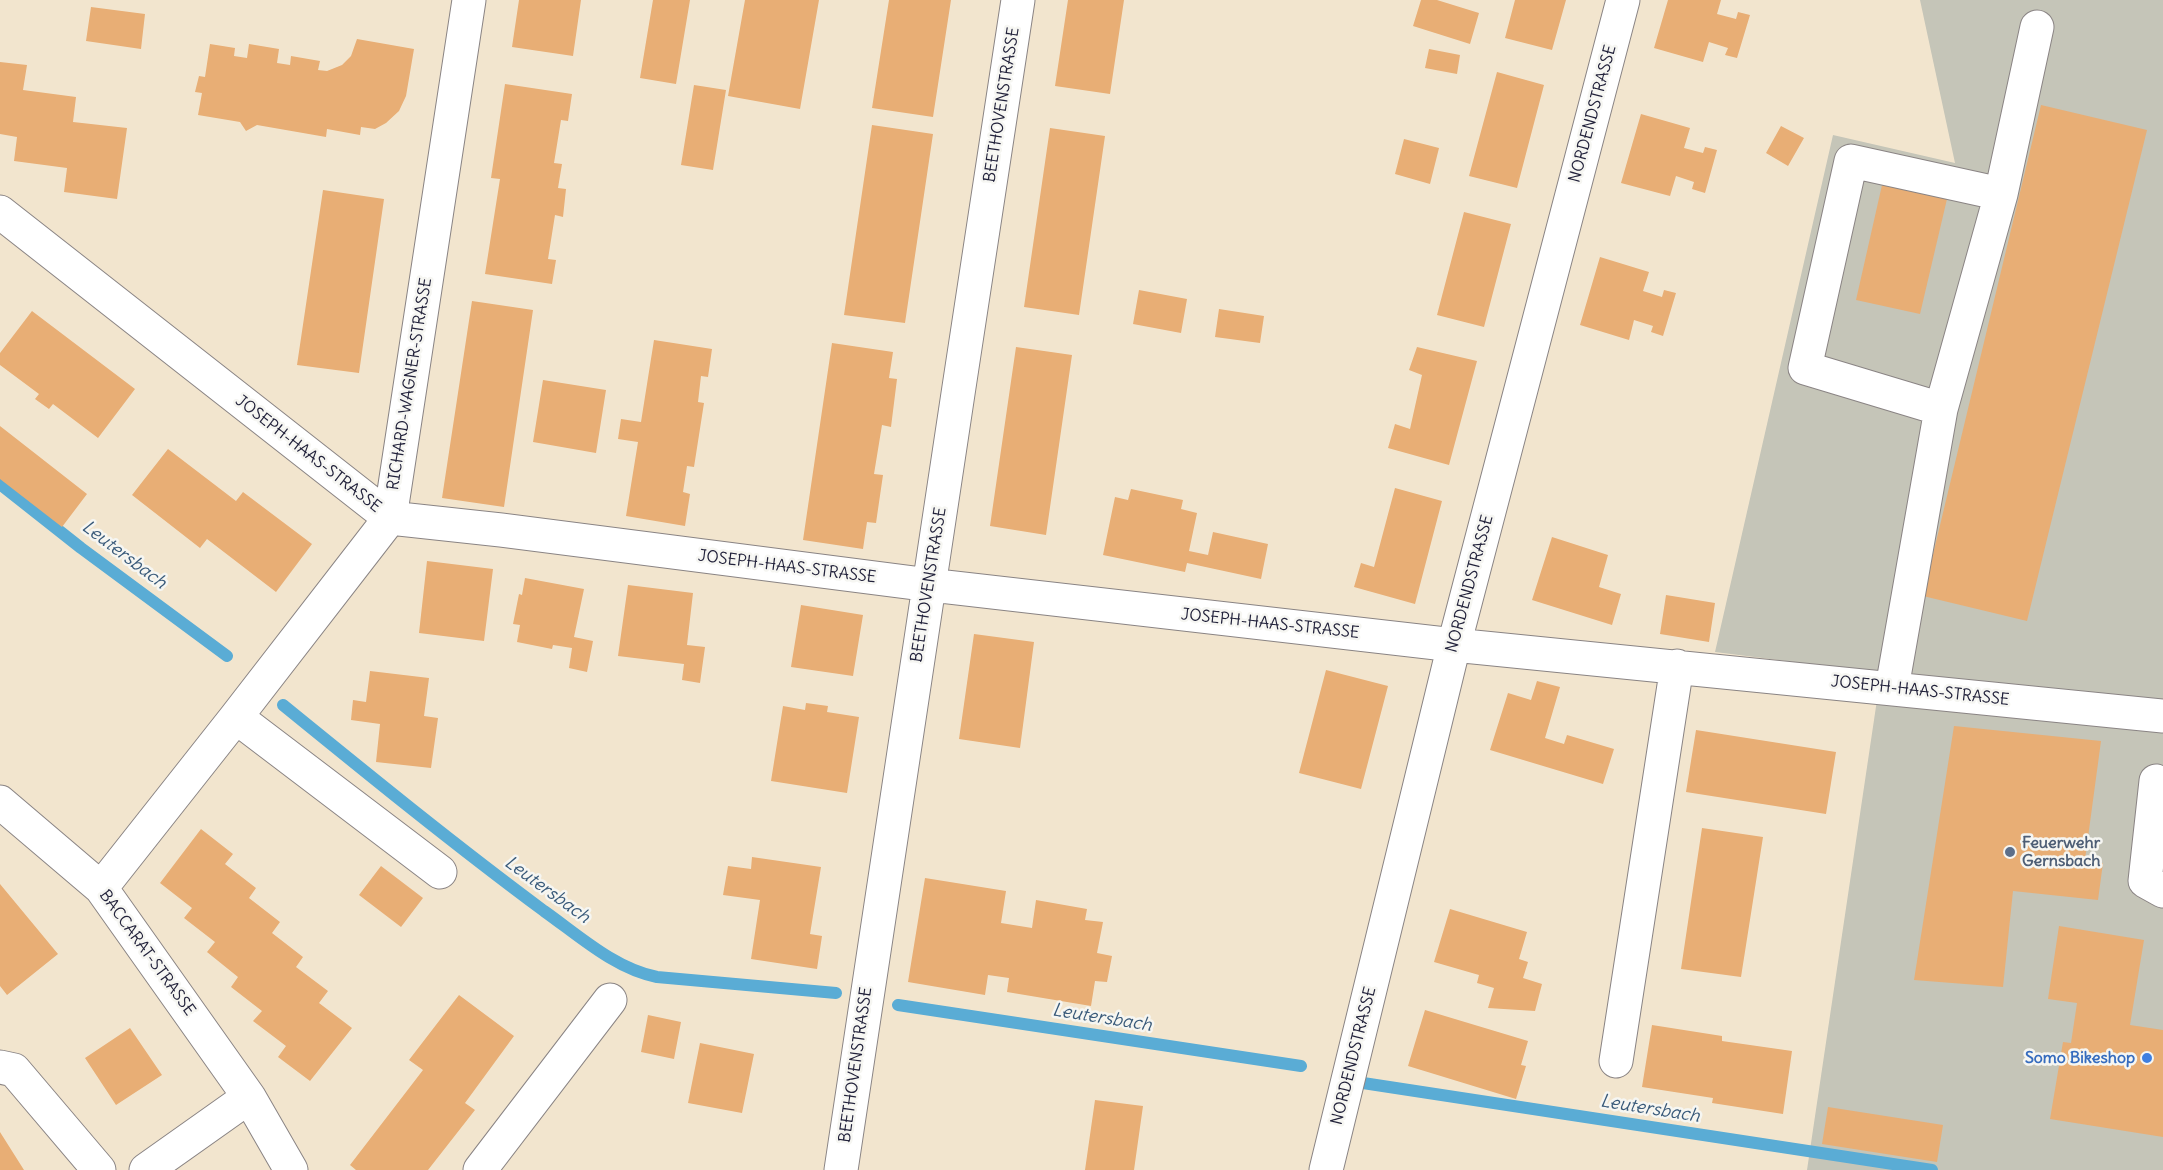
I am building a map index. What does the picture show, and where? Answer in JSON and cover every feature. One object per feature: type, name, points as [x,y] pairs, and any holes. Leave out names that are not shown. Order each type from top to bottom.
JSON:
[{"type":"street","name":"RICHARD-WAGNER-STRASSE","points":[[101,888],[390,518],[469,0]]},
{"type":"street","name":"BEETHOVENSTRASSE","points":[[841,1170],[901,759],[930,585],[1018,0]]},
{"type":"street","name":"NORDENDSTRASSE","points":[[1326,1170],[1454,645],[1623,0]]},
{"type":"street","points":[[1892,688],[1941,409],[2001,194],[2037,27]]},
{"type":"street","points":[[1941,409],[1805,368],[1851,161],[2001,194]]},
{"type":"street","name":"JOSEPH-HAAS-STRASSE","points":[[0,212],[390,518],[930,585],[1454,645],[2163,716]]},
{"type":"street","points":[[1616,1061],[1677,666]]},
{"type":"street","points":[[236,717],[440,872]]},
{"type":"street","points":[[2156,781],[2145,881],[2163,891]]},
{"type":"street","name":"BACCARAT-STRASSE","points":[[0,802],[101,888],[249,1097],[291,1170]]},
{"type":"street","points":[[480,1170],[610,999]]},
{"type":"street","points":[[0,1067],[14,1070],[99,1170]]},
{"type":"street","points":[[146,1170],[249,1097]]},
{"type":"shaded area","points":[[1920,0],[2163,0],[2163,1170],[1807,1170],[1881,673],[1715,652],[1833,135],[1955,163]]},
{"type":"building","points":[[519,0],[581,0],[573,56],[512,47]]},
{"type":"building","points":[[653,0],[690,0],[676,84],[640,78]]},
{"type":"building","points":[[745,0],[819,0],[800,109],[728,96]]},
{"type":"building","points":[[889,0],[951,0],[933,117],[872,108]]},
{"type":"building","points":[[1068,0],[1124,0],[1110,94],[1055,86]]},
{"type":"building","points":[[1421,0],[1437,0],[1479,13],[1470,44],[1413,26]]},
{"type":"building","points":[[1515,0],[1566,0],[1552,50],[1505,38]]},
{"type":"building","points":[[1668,0],[1721,0],[1717,14],[1736,19],[1738,12],[1750,15],[1737,58],[1725,55],[1728,48],[1709,42],[1703,62],[1654,48]]},
{"type":"building","points":[[91,7],[145,14],[141,49],[86,41]]},
{"type":"building","points":[[357,39],[414,49],[406,96],[399,111],[375,129],[361,127],[360,135],[327,129],[326,137],[257,125],[246,131],[240,122],[198,115],[202,93],[195,92],[199,76],[205,77],[210,44],[235,48],[234,56],[247,58],[249,44],[279,49],[277,63],[290,65],[291,56],[320,61],[318,70],[327,71],[342,65],[351,56]]},
{"type":"building","points":[[1429,49],[1460,55],[1457,74],[1425,68]]},
{"type":"building","points":[[0,62],[27,65],[23,90],[76,97],[73,122],[127,128],[117,199],[64,192],[67,168],[14,161],[17,137],[0,134]]},
{"type":"building","points":[[1497,72],[1544,85],[1517,188],[1469,176]]},
{"type":"building","points":[[505,84],[572,94],[568,121],[561,120],[554,163],[562,164],[558,188],[566,189],[563,217],[555,215],[548,259],[556,260],[552,284],[485,274],[500,179],[491,178]]},
{"type":"building","points":[[694,85],[726,90],[713,170],[681,165]]},
{"type":"building","points":[[2041,105],[2147,130],[2027,621],[1923,596]]},
{"type":"building","points":[[1641,114],[1690,128],[1684,148],[1703,153],[1705,147],[1717,150],[1705,193],[1692,189],[1694,182],[1676,176],[1670,196],[1621,183]]},
{"type":"building","points":[[872,125],[933,134],[905,323],[844,315]]},
{"type":"building","points":[[1781,126],[1804,138],[1788,166],[1766,153]]},
{"type":"building","points":[[1050,128],[1105,136],[1079,315],[1024,307]]},
{"type":"building","points":[[1404,139],[1439,148],[1430,184],[1395,174]]},
{"type":"building","points":[[1882,185],[1947,199],[1920,314],[1856,300]]},
{"type":"building","points":[[323,190],[384,199],[359,373],[297,365]]},
{"type":"building","points":[[1464,212],[1511,224],[1484,327],[1437,315]]},
{"type":"building","points":[[1600,257],[1649,272],[1643,291],[1662,297],[1664,290],[1676,293],[1663,336],[1651,332],[1653,326],[1634,320],[1629,340],[1580,325]]},
{"type":"building","points":[[1139,290],[1187,299],[1181,333],[1133,324]]},
{"type":"building","points":[[472,301],[533,310],[504,507],[442,498]]},
{"type":"building","points":[[1219,309],[1264,316],[1260,343],[1215,337]]},
{"type":"building","points":[[32,311],[135,389],[98,438],[53,404],[49,409],[35,399],[39,394],[0,365],[0,353]]},
{"type":"building","points":[[654,340],[712,349],[708,377],[701,376],[698,402],[704,403],[694,467],[687,466],[683,492],[690,494],[685,526],[626,516],[638,442],[618,439],[621,419],[641,422]]},
{"type":"building","points":[[832,343],[893,352],[889,378],[897,379],[891,427],[882,425],[874,474],[883,475],[876,523],[867,522],[863,549],[803,540]]},
{"type":"building","points":[[1016,347],[1072,355],[1046,535],[990,526]]},
{"type":"building","points":[[1417,347],[1477,361],[1449,465],[1388,448],[1395,424],[1410,429],[1422,375],[1409,370]]},
{"type":"building","points":[[543,380],[606,390],[596,453],[533,442]]},
{"type":"building","points":[[0,426],[87,494],[62,527],[0,479]]},
{"type":"building","points":[[168,449],[236,501],[243,492],[312,544],[276,592],[207,539],[200,548],[132,495]]},
{"type":"building","points":[[1395,488],[1442,501],[1415,604],[1354,587],[1361,563],[1374,567]]},
{"type":"building","points":[[1131,489],[1183,500],[1181,509],[1197,513],[1189,551],[1208,555],[1213,532],[1268,544],[1261,579],[1187,563],[1185,572],[1103,555],[1115,497],[1128,500]]},
{"type":"building","points":[[1552,537],[1608,555],[1599,587],[1621,594],[1612,625],[1532,600]]},
{"type":"building","points":[[427,561],[493,569],[484,641],[419,633]]},
{"type":"building","points":[[525,578],[584,589],[574,637],[593,641],[587,672],[569,668],[572,648],[553,645],[552,649],[517,642],[520,625],[513,624]]},
{"type":"building","points":[[628,585],[693,593],[687,645],[705,647],[700,683],[682,680],[684,664],[618,656]]},
{"type":"building","points":[[1666,595],[1715,603],[1709,642],[1660,634]]},
{"type":"building","points":[[801,605],[863,615],[853,676],[791,667]]},
{"type":"building","points":[[974,634],[1034,642],[1020,748],[959,739]]},
{"type":"building","points":[[1326,670],[1388,686],[1361,789],[1299,773]]},
{"type":"building","points":[[370,671],[429,678],[424,716],[438,718],[431,768],[376,762],[380,724],[351,720],[353,700],[366,702]]},
{"type":"building","points":[[1537,681],[1560,687],[1545,738],[1564,744],[1567,735],[1614,749],[1603,784],[1490,750],[1508,693],[1531,700]]},
{"type":"building","points":[[806,703],[828,706],[827,712],[859,717],[847,793],[771,781],[783,706],[805,710]]},
{"type":"building","name":"Feuerwehr Gernsbach","points":[[1954,726],[2101,741],[2084,867],[2103,863],[2098,900],[2013,891],[2003,987],[1914,980]]},
{"type":"building","points":[[1696,730],[1836,752],[1826,814],[1686,792]]},
{"type":"building","points":[[1702,828],[1763,837],[1741,977],[1681,969]]},
{"type":"building","points":[[201,829],[233,854],[225,864],[256,888],[249,898],[280,922],[272,933],[303,957],[296,967],[328,991],[319,1003],[352,1028],[310,1081],[278,1057],[286,1046],[253,1021],[262,1011],[231,987],[238,977],[207,952],[215,942],[184,918],[192,908],[160,883]]},
{"type":"building","points":[[752,857],[821,867],[810,934],[822,936],[817,969],[751,959],[760,900],[723,895],[728,866],[751,869]]},
{"type":"building","points":[[381,866],[423,898],[401,927],[359,895]]},
{"type":"building","points":[[925,878],[1006,891],[1001,923],[1032,928],[1036,900],[1087,909],[1085,920],[1103,922],[1097,953],[1112,956],[1107,982],[1095,981],[1091,1006],[1007,992],[1009,978],[988,975],[985,995],[908,982]]},
{"type":"building","points":[[0,884],[58,954],[7,995],[0,986]]},
{"type":"building","points":[[1450,909],[1527,932],[1519,959],[1528,962],[1523,978],[1542,984],[1535,1011],[1488,1008],[1494,988],[1477,983],[1479,975],[1434,962]]},
{"type":"building","points":[[2059,926],[2144,940],[2130,1025],[2163,1030],[2163,1137],[2050,1119],[2063,1042],[2071,1043],[2077,1003],[2048,999]]},
{"type":"building","points":[[459,995],[514,1036],[465,1103],[475,1110],[428,1170],[356,1170],[350,1165],[423,1070],[409,1060]]},
{"type":"building","points":[[1425,1010],[1528,1041],[1521,1065],[1526,1066],[1516,1099],[1408,1066]]},
{"type":"building","points":[[648,1015],[681,1022],[674,1059],[641,1052]]},
{"type":"building","points":[[1652,1025],[1722,1036],[1722,1041],[1792,1051],[1783,1114],[1712,1103],[1713,1098],[1642,1087]]},
{"type":"building","points":[[130,1028],[162,1075],[116,1105],[85,1058]]},
{"type":"building","points":[[700,1043],[754,1054],[742,1113],[688,1103]]},
{"type":"building","points":[[1095,1100],[1143,1106],[1134,1170],[1085,1170]]},
{"type":"building","points":[[1828,1107],[1943,1125],[1937,1162],[1822,1144]]},
{"type":"building","points":[[0,1132],[24,1170],[0,1170]]},
{"type":"waterway","name":"Leutersbach","points":[[0,484],[81,548],[227,656]]},
{"type":"waterway","name":"Leutersbach","points":[[283,705],[412,810],[511,886],[598,950],[626,967],[657,977],[836,993]]},
{"type":"waterway","name":"Leutersbach","points":[[898,1005],[1301,1066]]},
{"type":"waterway","name":"Leutersbach","points":[[1363,1083],[1932,1170]]},
{"type":"place","name":"Feuerwehr Gernsbach","points":[[2010,852]]},
{"type":"place","name":"Somo Bikeshop","points":[[2147,1058]]}]
